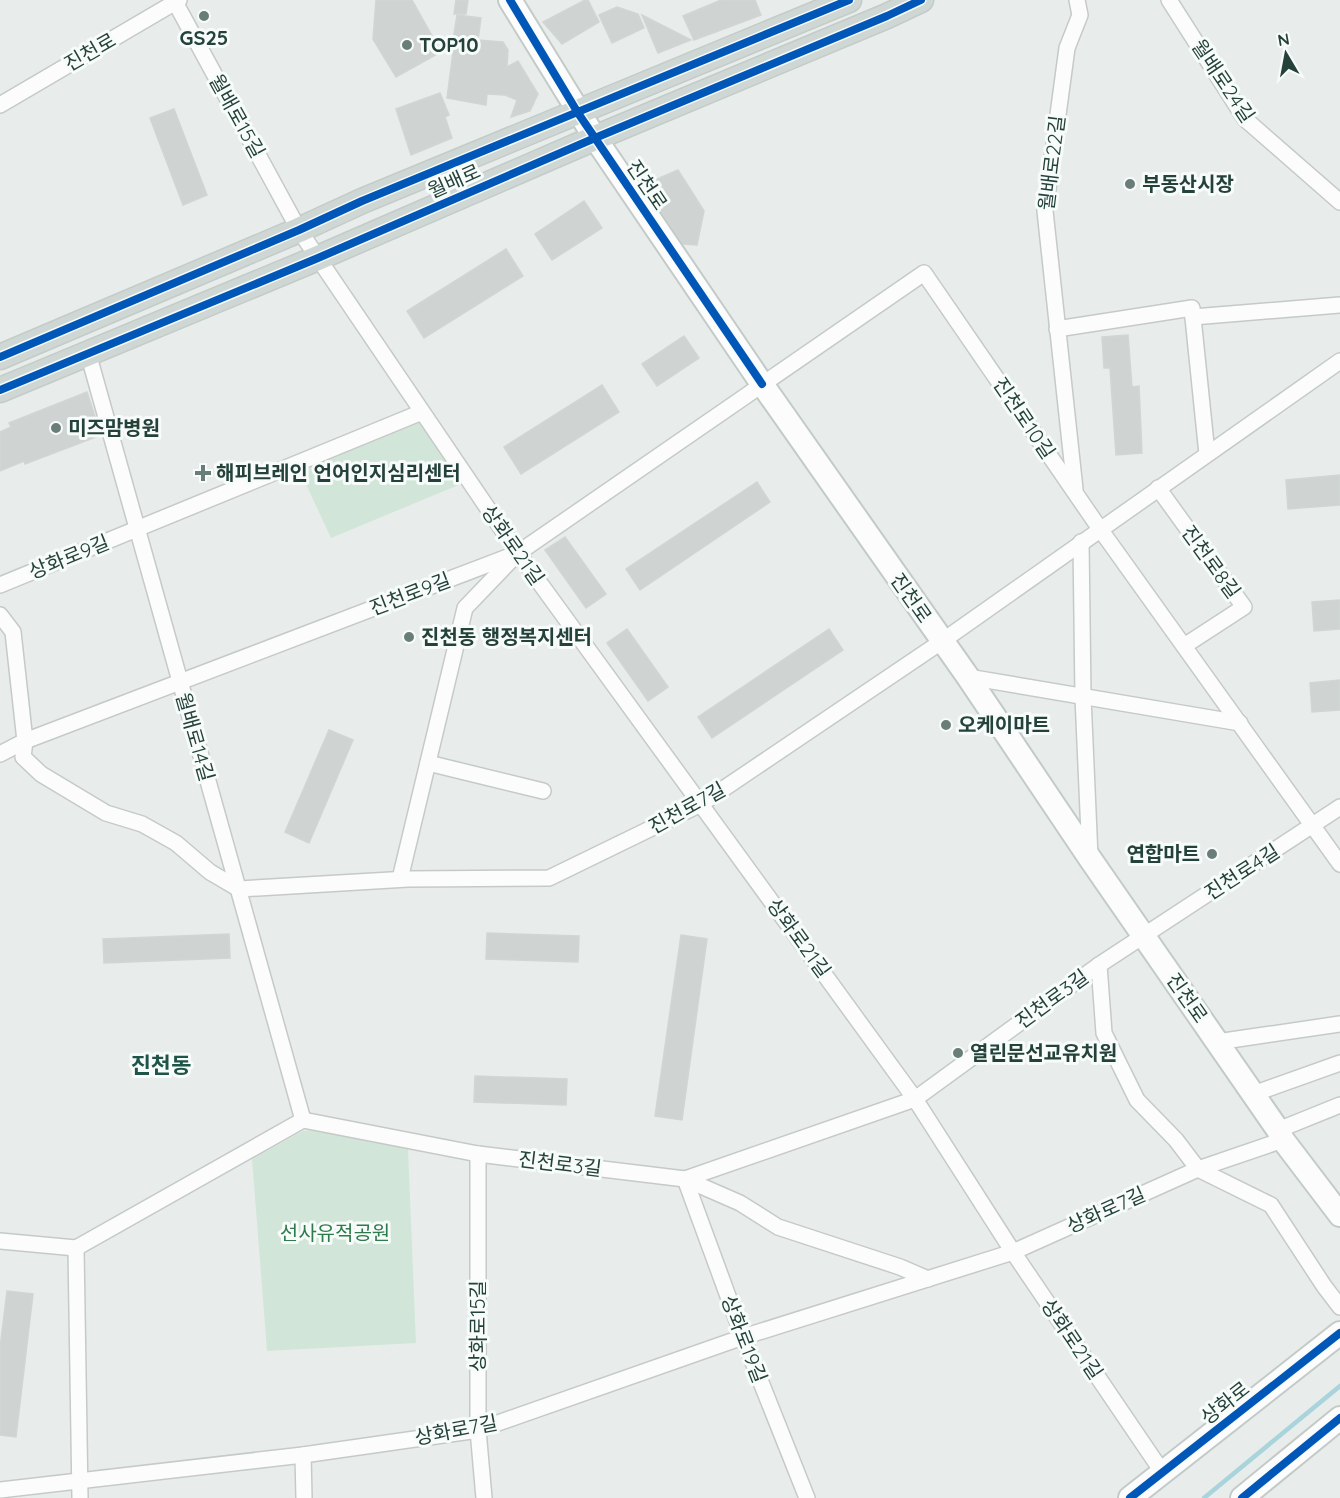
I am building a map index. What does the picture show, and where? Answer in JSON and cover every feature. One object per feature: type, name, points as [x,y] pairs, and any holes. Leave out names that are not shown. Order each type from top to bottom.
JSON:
[{"type":"main road","name":"진천로","points":[[510,0],[595,138],[762,384],[968,678],[1090,860],[1281,1135],[1340,1215]]},
{"type":"main road","name":"월배로","points":[[0,357],[362,201],[849,0]]},
{"type":"main road","name":"월배로","points":[[0,390],[318,258],[921,0]]},
{"type":"main road","name":"상화로","points":[[1130,1498],[1340,1333]]},
{"type":"main road","points":[[1311,1357],[1340,1342]]},
{"type":"main road","points":[[1242,1498],[1340,1418]]},
{"type":"street","name":"월배로22길","points":[[1075,492],[1045,211],[1067,48],[1080,15],[1077,0]]},
{"type":"street","name":"월배로24길","points":[[1169,0],[1245,119],[1340,202]]},
{"type":"street","name":"진천로","points":[[0,105],[177,1]]},
{"type":"street","name":"월배로15길","points":[[177,1],[299,230]]},
{"type":"street","name":"상화로21길","points":[[299,230],[518,553],[915,1098],[1013,1252],[1163,1473]]},
{"type":"street","name":"진천로10길","points":[[762,384],[924,273],[1100,529],[1340,864]]},
{"type":"street","points":[[1058,329],[1193,313],[1340,305]]},
{"type":"street","points":[[1193,313],[1207,454]]},
{"type":"street","name":"월배로14길","points":[[88,353],[303,1120]]},
{"type":"street","points":[[941,642],[1340,361]]},
{"type":"street","name":"진천로9길","points":[[2,751],[518,553],[762,384]]},
{"type":"street","points":[[139,529],[422,412]]},
{"type":"street","name":"진천로8길","points":[[1158,488],[1244,607],[1184,646]]},
{"type":"street","name":"상화로9길","points":[[0,585],[139,529]]},
{"type":"street","points":[[1081,542],[1083,698],[1090,860]]},
{"type":"street","points":[[400,879],[465,608],[518,553]]},
{"type":"street","points":[[0,615],[13,632],[25,741],[22,758],[40,774],[106,813],[142,824],[167,838],[210,872],[239,889]]},
{"type":"street","name":"진천로7길","points":[[239,889],[400,879],[549,878],[701,804],[941,642]]},
{"type":"street","points":[[968,678],[1240,723]]},
{"type":"street","points":[[428,763],[543,791]]},
{"type":"street","name":"진천로4길","points":[[1144,936],[1340,807]]},
{"type":"street","name":"진천로3길","points":[[303,1120],[478,1154],[685,1179],[915,1098],[1099,965],[1144,936]]},
{"type":"street","name":"진천로3길","points":[[1099,965],[1104,1033],[1137,1100],[1176,1140],[1198,1169]]},
{"type":"street","name":"진천로","points":[[1217,1042],[1340,1024]]},
{"type":"street","points":[[1253,1094],[1340,1063]]},
{"type":"street","points":[[1281,1135],[1340,1105]]},
{"type":"street","points":[[0,1241],[76,1248],[303,1120]]},
{"type":"street","name":"상화로7길","points":[[0,1490],[303,1455],[478,1430],[743,1337],[1013,1252],[1198,1169],[1281,1135]]},
{"type":"street","name":"상화로15길","points":[[478,1154],[478,1430],[484,1498]]},
{"type":"street","points":[[1198,1169],[1271,1206],[1340,1307]]},
{"type":"street","points":[[685,1179],[740,1203],[778,1227],[900,1267],[928,1279]]},
{"type":"street","name":"상화로19길","points":[[685,1179],[743,1337],[807,1498]]},
{"type":"street","points":[[76,1248],[80,1498]]},
{"type":"street","points":[[303,1455],[304,1498]]},
{"type":"green space","points":[[418,420],[461,484],[331,538],[299,469]]},
{"type":"green space","name":"선사유적공원","points":[[314,1130],[408,1148],[416,1343],[267,1351],[252,1159],[303,1131]]},
{"type":"building","name":"TOP10","points":[[376,0],[412,0],[441,52],[396,77],[373,39]]},
{"type":"building","points":[[456,0],[468,0],[466,14],[454,14]]},
{"type":"building","points":[[588,0],[599,22],[562,44],[543,22]]},
{"type":"building","points":[[721,0],[755,0],[761,15],[694,40],[683,16]]},
{"type":"building","points":[[617,7],[638,14],[644,28],[612,43],[599,15]]},
{"type":"building","points":[[457,15],[481,18],[478,40],[503,42],[508,50],[507,67],[518,61],[538,94],[530,111],[511,117],[517,100],[505,95],[487,94],[486,105],[447,98]]},
{"type":"building","points":[[642,15],[691,40],[658,53]]},
{"type":"building","points":[[440,93],[449,115],[445,117],[452,138],[411,155],[396,109]]},
{"type":"building","points":[[174,109],[207,195],[183,205],[150,118]]},
{"type":"building","points":[[678,170],[704,211],[697,245],[683,244],[643,185]]},
{"type":"building","points":[[584,201],[602,228],[552,260],[535,234]]},
{"type":"building","points":[[506,249],[523,276],[424,338],[407,311]]},
{"type":"building","points":[[1128,335],[1132,387],[1139,386],[1142,453],[1116,455],[1110,368],[1104,368],[1102,337]]},
{"type":"building","points":[[684,336],[699,358],[657,386],[642,364]]},
{"type":"building","points":[[602,385],[619,412],[521,474],[504,447]]},
{"type":"building","name":"미즈맘병원","points":[[87,392],[101,435],[0,471],[0,432],[11,427],[9,423]]},
{"type":"building","points":[[1340,475],[1340,505],[1288,509],[1286,480]]},
{"type":"building","points":[[757,482],[770,502],[640,590],[626,569]]},
{"type":"building","points":[[565,537],[606,594],[586,608],[545,550]]},
{"type":"building","points":[[1340,600],[1340,629],[1314,631],[1312,602]]},
{"type":"building","points":[[627,629],[668,687],[648,701],[607,643]]},
{"type":"building","points":[[829,629],[843,650],[712,738],[698,717]]},
{"type":"building","points":[[1340,680],[1340,710],[1312,712],[1310,683]]},
{"type":"building","points":[[329,730],[353,740],[309,843],[285,832]]},
{"type":"building","points":[[487,933],[579,936],[578,962],[486,959]]},
{"type":"building","points":[[229,934],[230,958],[104,963],[103,939]]},
{"type":"building","points":[[681,935],[707,939],[682,1120],[655,1116]]},
{"type":"building","points":[[475,1076],[567,1079],[566,1105],[474,1102]]},
{"type":"building","points":[[7,1291],[33,1294],[16,1437],[0,1435],[0,1348]]},
{"type":"waterway","points":[[1204,1498],[1340,1386]]},
{"type":"cycle path","points":[[510,0],[578,113],[762,384]]},
{"type":"cycle path","points":[[0,357],[362,201],[849,0]]},
{"type":"cycle path","points":[[0,390],[318,258],[921,0]]},
{"type":"cycle path","points":[[1130,1498],[1340,1333]]},
{"type":"cycle path","points":[[1242,1498],[1340,1418]]},
{"type":"place","name":"GS25","points":[[204,16]]},
{"type":"place","name":"TOP10","points":[[407,45]]},
{"type":"place","name":"부동산시장","points":[[1130,184]]},
{"type":"place","name":"미즈맘병원","points":[[56,428]]},
{"type":"place","name":"해피브레인 언어인지심리센터","points":[[203,473]]},
{"type":"place","name":"진천동 행정복지센터","points":[[409,637]]},
{"type":"place","name":"오케이마트","points":[[946,725]]},
{"type":"place","name":"연합마트","points":[[1212,854]]},
{"type":"place","name":"열린문선교유치원","points":[[958,1053]]},
{"type":"district","name":"진천동","points":[[161,1065]]}]
